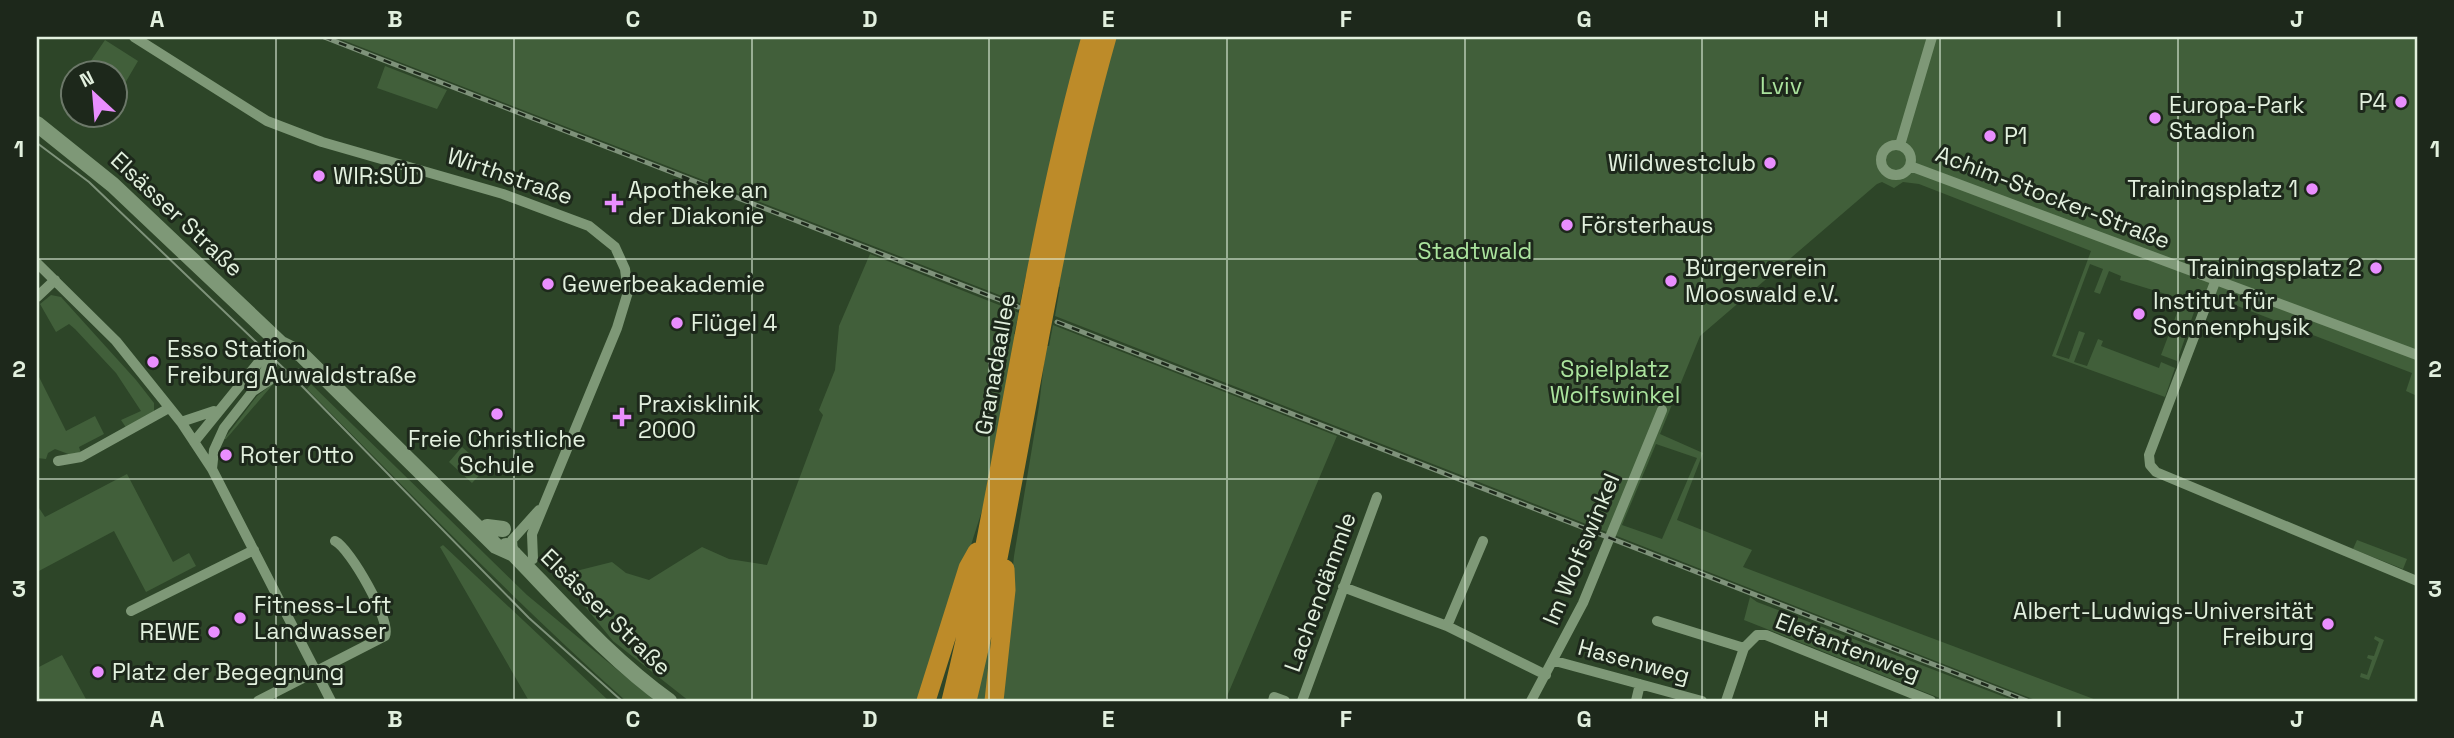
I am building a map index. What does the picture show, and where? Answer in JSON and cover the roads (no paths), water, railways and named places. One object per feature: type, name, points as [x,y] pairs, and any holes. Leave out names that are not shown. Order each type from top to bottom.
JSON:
[{"type":"highway","name":"Granadaallee","points":[[967,701],[1043,281],[1062,150],[1091,37]]},
{"type":"highway","name":"Granadaallee","points":[[1043,281],[1107,37]]},
{"type":"highway","name":"Granadaallee","points":[[951,701],[996,535]]},
{"type":"highway","points":[[926,701],[968,568],[996,535]]},
{"type":"highway","points":[[994,701],[1006,590],[996,535]]},
{"type":"main road","name":"Elsässer Straße","points":[[37,124],[113,185],[292,362],[347,402]]},
{"type":"main road","name":"Elsässer Straße","points":[[276,346],[301,354],[496,546],[514,554]]},
{"type":"main road","name":"Elsässer Straße","points":[[469,517],[495,528],[514,554],[540,580],[647,685],[669,701]]},
{"type":"main road","points":[[533,559],[540,580]]},
{"type":"street","name":"Wirthstraße","points":[[134,37],[249,111],[291,131],[503,194],[589,226],[615,247],[625,269],[628,292],[612,339],[532,534],[514,554]]},
{"type":"street","name":"Achim-Stocker-Straße","points":[[1900,145],[1932,37]]},
{"type":"street","name":"Achim-Stocker-Straße","points":[[1900,145],[1909,154],[1910,166]]},
{"type":"street","name":"Achim-Stocker-Straße","points":[[1900,145],[1885,149],[1880,158],[1882,167],[1889,174],[1897,175],[1910,166]]},
{"type":"street","name":"Achim-Stocker-Straße","points":[[1910,166],[2215,282],[2417,355]]},
{"type":"street","points":[[37,262],[116,341],[181,422],[212,469],[318,671],[331,701]]},
{"type":"street","points":[[37,297],[55,280]]},
{"type":"street","points":[[2215,282],[2149,455],[2150,465],[2156,472],[2417,582]]},
{"type":"street","points":[[212,469],[214,450],[224,428],[253,391],[276,346]]},
{"type":"street","points":[[194,442],[217,410],[276,346]]},
{"type":"street","points":[[253,391],[276,376],[306,373]]},
{"type":"street","points":[[58,461],[81,457],[169,408]]},
{"type":"street","points":[[181,422],[217,410]]},
{"type":"street","name":"Im Wolfswinkel","points":[[1531,701],[1555,661],[1583,603],[1662,410]]},
{"type":"street","points":[[194,442],[224,428]]},
{"type":"street","name":"Lachendämmle","points":[[1302,701],[1377,497]]},
{"type":"street","name":"Wirthstraße","points":[[527,522],[542,508]]},
{"type":"street","name":"Elsässer Straße","points":[[495,528],[527,522]]},
{"type":"street","name":"Elsässer Straße","points":[[514,554],[512,540],[527,522]]},
{"type":"street","name":"Wirthstraße","points":[[532,534],[533,559]]},
{"type":"street","points":[[258,701],[385,636],[388,631],[351,556],[343,545],[334,541]]},
{"type":"street","points":[[1447,626],[1483,541]]},
{"type":"street","points":[[131,611],[254,550]]},
{"type":"street","name":"Hasenweg","points":[[1343,587],[1447,626],[1546,675]]},
{"type":"street","points":[[1657,621],[1744,648],[1726,701]]},
{"type":"street","name":"Elefantenweg","points":[[1744,648],[1751,638],[1766,635],[1905,697],[1931,701]]},
{"type":"street","name":"Hasenweg","points":[[1555,661],[1702,701]]},
{"type":"street","points":[[1636,701],[1640,684]]},
{"type":"street","points":[[1273,701],[1274,697],[1285,701]]},
{"type":"tram line","points":[[37,143],[89,182],[298,382],[529,618],[622,701]]},
{"type":"railway","points":[[324,37],[1018,307]]},
{"type":"railway","points":[[1057,322],[2027,701]]},
{"type":"place","name":"P4","points":[[2401,102]]},
{"type":"place","name":"Europa-Park Stadion","points":[[2155,118]]},
{"type":"place","name":"P1","points":[[1990,136]]},
{"type":"place","name":"Wildwestclub","points":[[1770,163]]},
{"type":"place","name":"WIR:SÜD","points":[[319,176]]},
{"type":"place","name":"Trainingsplatz 1","points":[[2312,189]]},
{"type":"place","name":"Apotheke an der Diakonie","points":[[614,203]]},
{"type":"place","name":"Försterhaus","points":[[1567,225]]},
{"type":"place","name":"Trainingsplatz 2","points":[[2376,268]]},
{"type":"place","name":"Bürgerverein Mooswald e.V.","points":[[1671,281]]},
{"type":"place","name":"Gewerbeakademie","points":[[548,284]]},
{"type":"place","name":"Institut für Sonnenphysik","points":[[2139,314]]},
{"type":"place","name":"Flügel 4","points":[[677,323]]},
{"type":"place","name":"Esso Station Freiburg Auwaldstraße","points":[[153,362]]},
{"type":"place","name":"Freie Christliche Schule","points":[[497,414]]},
{"type":"place","name":"Praxisklinik 2000","points":[[622,417]]},
{"type":"place","name":"Roter Otto","points":[[226,455]]},
{"type":"place","name":"Fitness-Loft Landwasser","points":[[240,618]]},
{"type":"place","name":"Albert-Ludwigs-Universität Freiburg","points":[[2328,624]]},
{"type":"place","name":"REWE","points":[[214,632]]},
{"type":"place","name":"Platz der Begegnung","points":[[98,672]]},
{"type":"park label","name":"Lviv","points":[[1781,86]]},
{"type":"park label","name":"Stadtwald","points":[[1475,251]]},
{"type":"park label","name":"Spielplatz Wolfswinkel","points":[[1615,382]]}]
